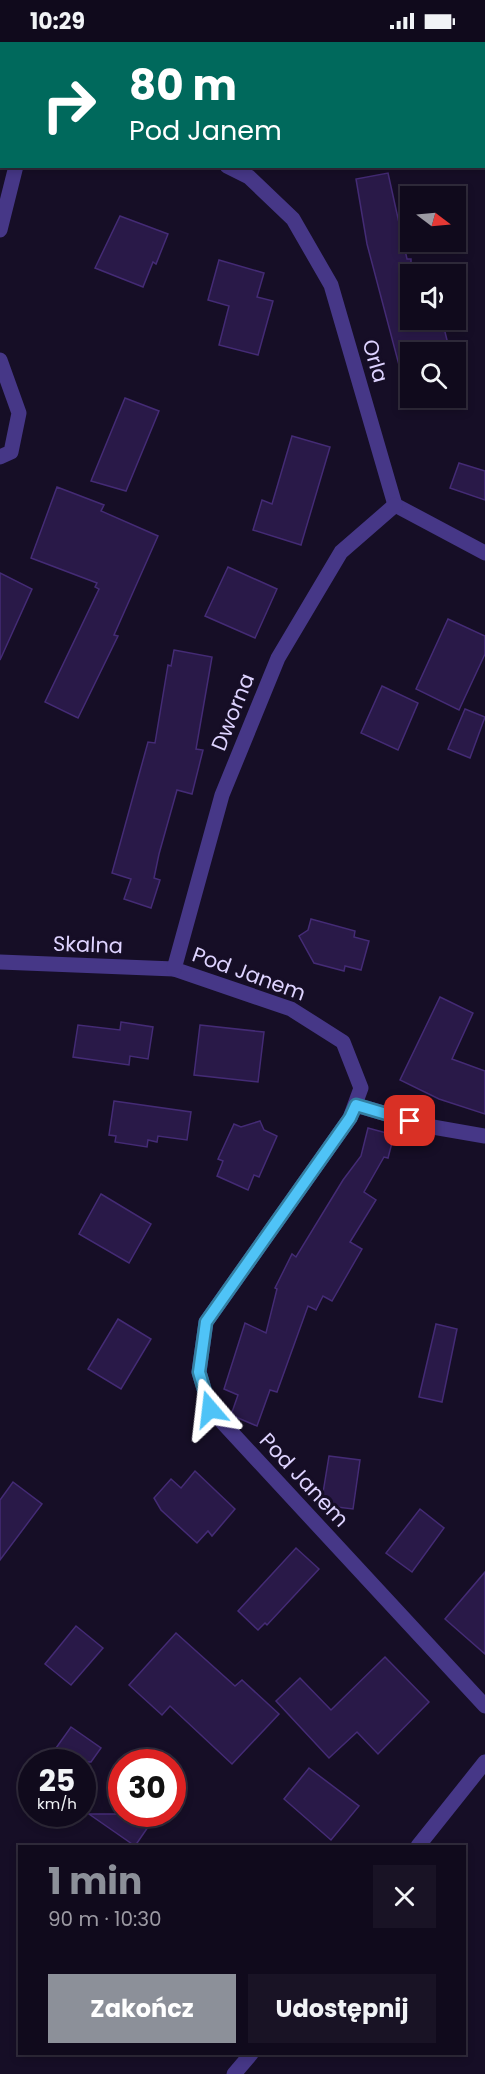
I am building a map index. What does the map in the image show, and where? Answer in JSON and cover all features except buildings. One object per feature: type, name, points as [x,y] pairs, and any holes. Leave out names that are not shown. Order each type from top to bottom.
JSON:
[{"type":"street","points":[[0,230],[16,168]]},
{"type":"street","name":"Orla","points":[[231,168],[249,177],[293,219],[331,285],[395,505]]},
{"type":"street","points":[[0,360],[19,413],[11,452],[0,457]]},
{"type":"street","points":[[395,505],[485,552]]},
{"type":"street","name":"Dworna","points":[[174,969],[222,795],[278,658],[341,552],[395,505]]},
{"type":"street","name":"Skalna","points":[[0,962],[174,969]]},
{"type":"street","name":"Pod Janem","points":[[174,969],[291,1009],[330,1031],[343,1042],[356,1069],[361,1088],[350,1118],[206,1322],[199,1372],[210,1409],[485,1706]]},
{"type":"street","points":[[356,1105],[427,1126],[485,1136]]},
{"type":"street","points":[[418,1845],[485,1762]]},
{"type":"street","points":[[234,2074],[250,2055]]},
{"type":"route","points":[[210,1409],[199,1372],[206,1322],[350,1118],[356,1105],[410,1121]]}]
